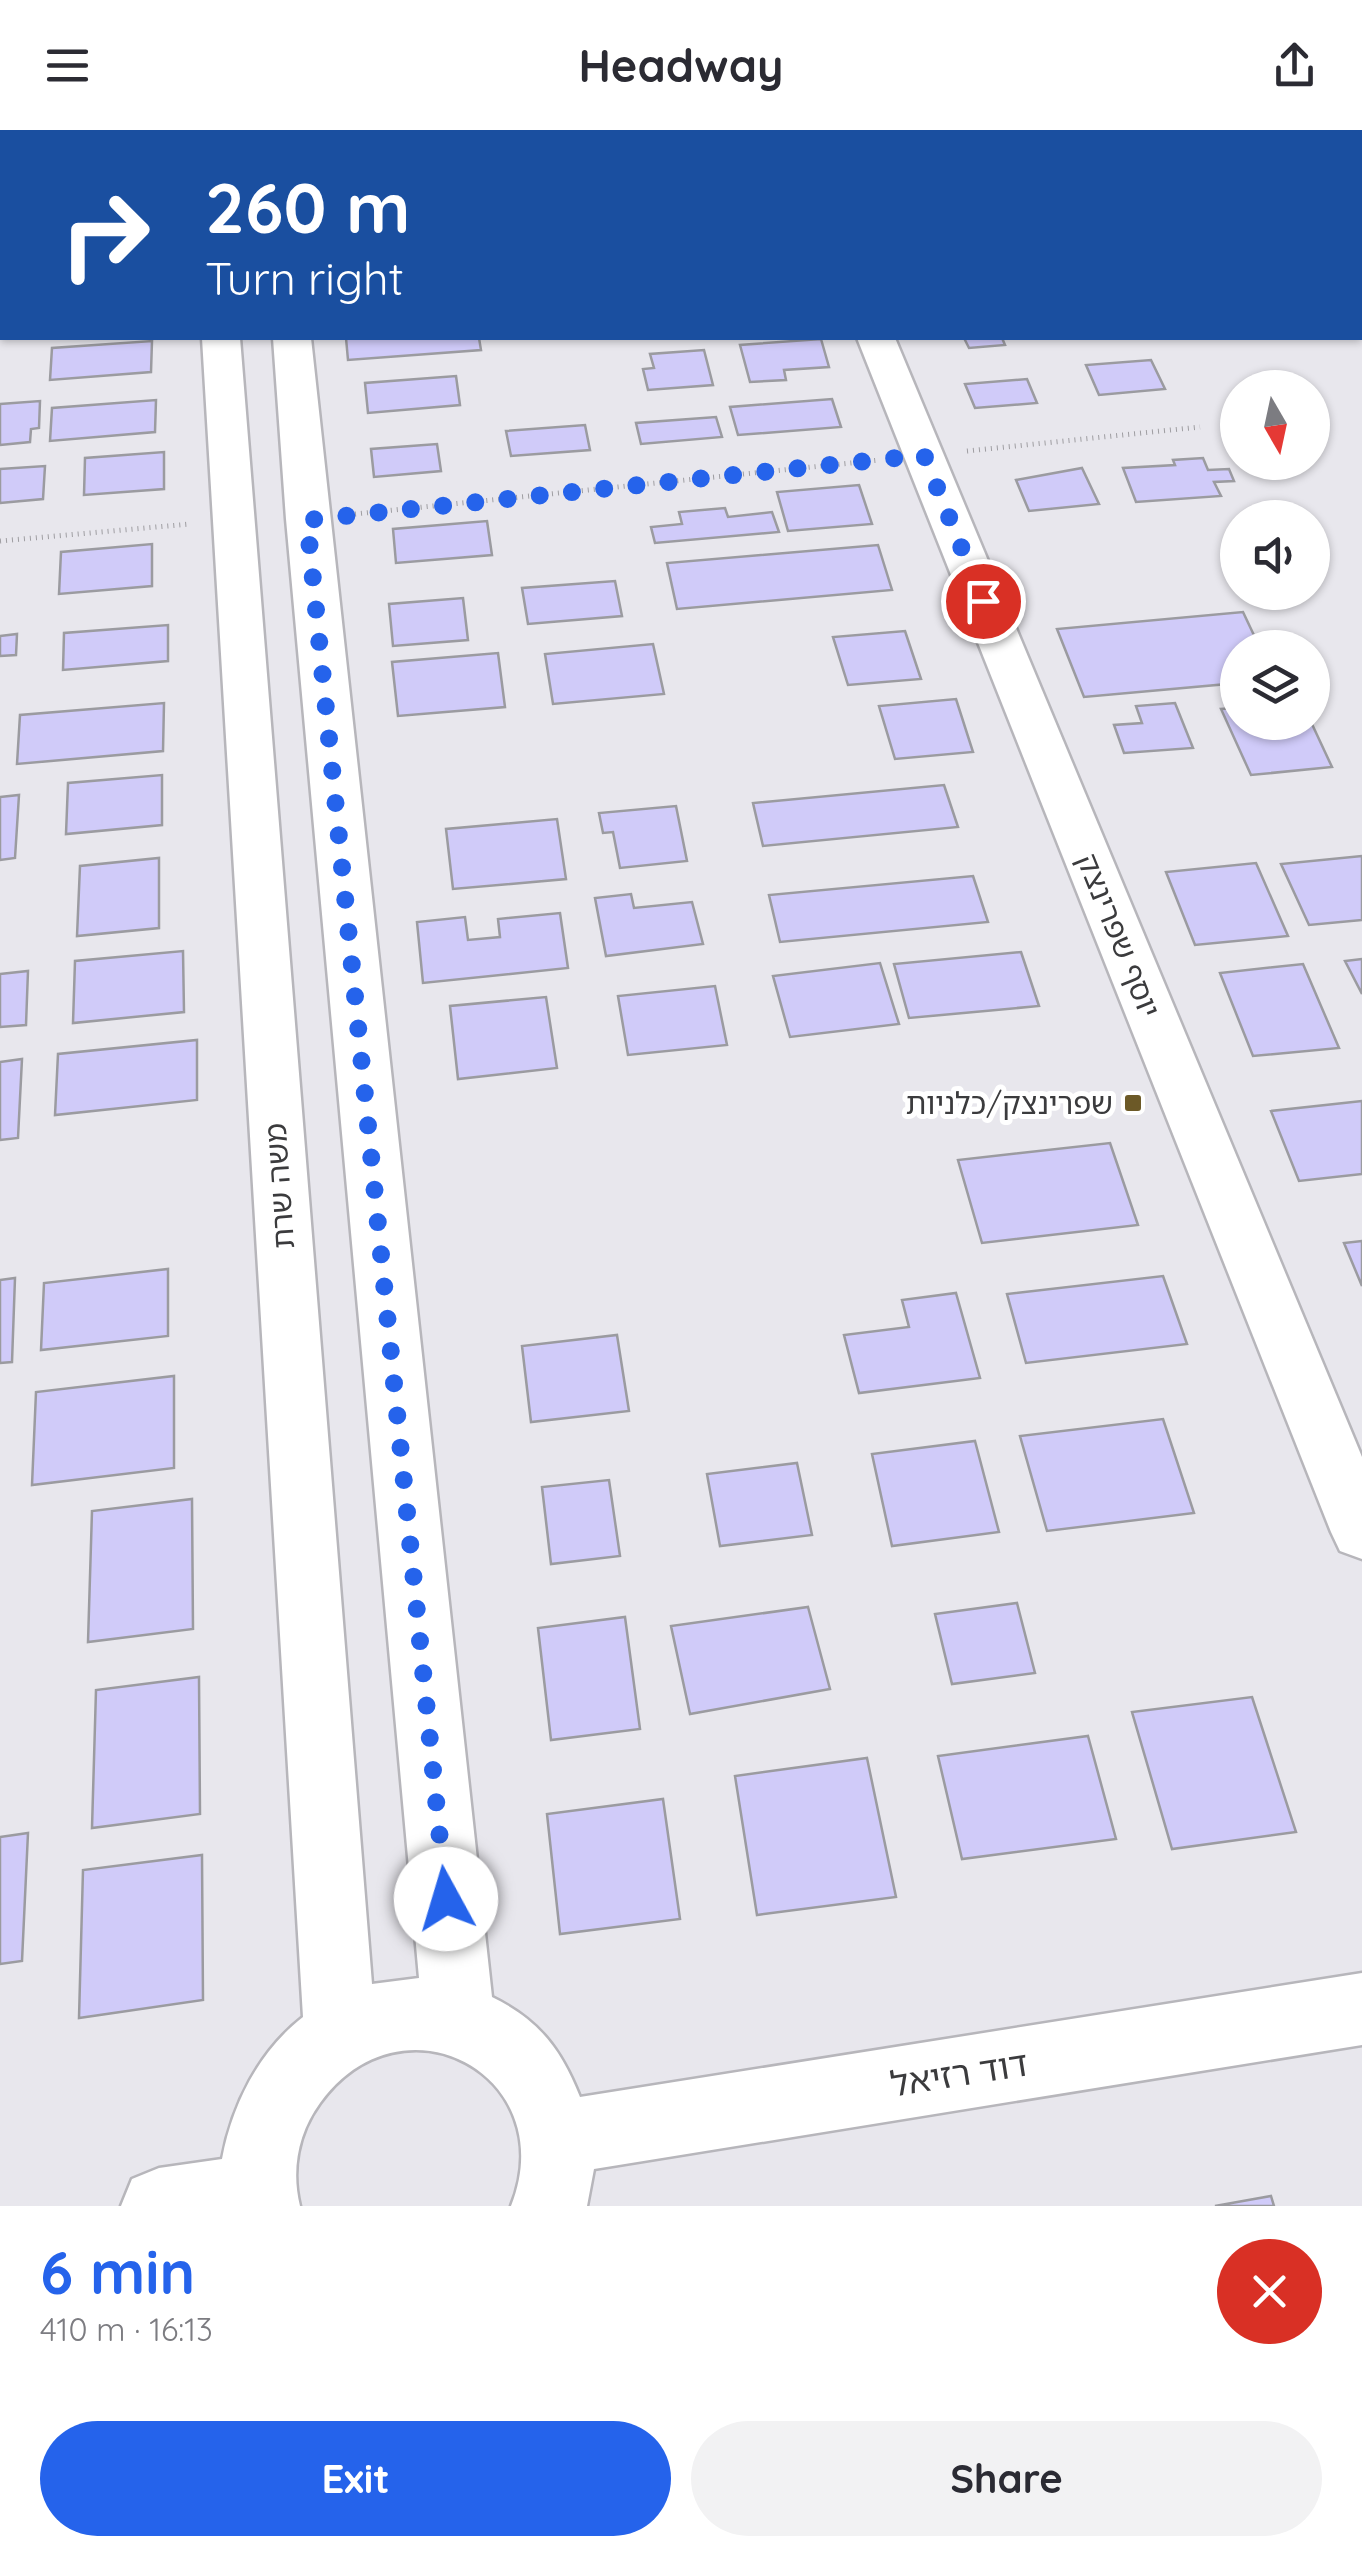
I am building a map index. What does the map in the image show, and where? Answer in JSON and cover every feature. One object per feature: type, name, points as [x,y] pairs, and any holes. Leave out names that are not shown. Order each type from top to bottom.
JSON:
[{"type":"street","name":"משה שרת","points":[[221,340],[340,2034]]},
{"type":"street","points":[[292,340],[458,2018]]},
{"type":"street","name":"יוסף שפרינצק","points":[[877,340],[1343,1435],[1362,1532]]},
{"type":"street","name":"דוד רזיאל","points":[[553,2172],[1362,2009]]},
{"type":"street","points":[[159,2206],[260,2199],[260,2145],[277,2101],[304,2063],[340,2034],[398,2013],[458,2018],[495,2034],[525,2061],[546,2097],[553,2172]]},
{"type":"path","points":[[307,520],[1200,427]]},
{"type":"path","points":[[0,542],[231,520]]},
{"type":"building","points":[[346,340],[479,340],[481,350],[348,360]]},
{"type":"building","points":[[821,340],[829,367],[784,370],[786,380],[750,382],[740,345]]},
{"type":"building","points":[[965,340],[1003,340],[1005,345],[969,348]]},
{"type":"building","points":[[152,341],[151,372],[50,380],[52,348]]},
{"type":"building","points":[[704,350],[713,385],[648,390],[643,369],[654,368],[650,354]]},
{"type":"building","points":[[1151,360],[1165,389],[1099,395],[1086,365]]},
{"type":"building","points":[[456,376],[460,405],[368,413],[365,383]]},
{"type":"building","points":[[1027,379],[1037,403],[975,408],[965,384]]},
{"type":"building","points":[[832,399],[841,427],[738,435],[730,407]]},
{"type":"building","points":[[156,400],[155,432],[50,441],[52,408]]},
{"type":"building","points":[[40,401],[39,428],[31,429],[30,442],[0,445],[0,404]]},
{"type":"building","points":[[716,417],[722,437],[641,444],[636,423]]},
{"type":"building","points":[[585,425],[590,450],[511,456],[506,431]]},
{"type":"building","points":[[437,444],[441,471],[374,477],[371,449]]},
{"type":"building","points":[[164,452],[164,489],[84,495],[85,458]]},
{"type":"building","points":[[1203,458],[1208,470],[1220,469],[1220,480],[1234,481],[1214,482],[1221,496],[1136,502],[1123,468],[1175,465],[1173,460]]},
{"type":"building","points":[[45,466],[43,499],[0,503],[0,469]]},
{"type":"building","points":[[1082,468],[1099,504],[1029,511],[1016,480]]},
{"type":"building","points":[[859,485],[872,524],[788,531],[777,492]]},
{"type":"building","points":[[725,508],[728,517],[772,512],[779,532],[655,543],[651,527],[682,524],[679,512]]},
{"type":"building","points":[[487,521],[492,555],[396,563],[393,529]]},
{"type":"building","points":[[152,544],[152,586],[59,594],[61,552]]},
{"type":"building","points":[[878,545],[892,590],[677,609],[667,563]]},
{"type":"building","points":[[615,581],[622,616],[528,624],[522,588]]},
{"type":"building","points":[[463,598],[468,640],[393,646],[389,604]]},
{"type":"building","points":[[1243,612],[1252,630],[1220,630],[1220,685],[1084,697],[1057,629]]},
{"type":"building","points":[[168,625],[168,661],[63,670],[64,633]]},
{"type":"building","points":[[905,631],[921,679],[848,685],[833,637]]},
{"type":"building","points":[[17,634],[16,655],[0,656],[0,636]]},
{"type":"building","points":[[653,644],[664,694],[553,704],[545,654]]},
{"type":"building","points":[[498,653],[505,707],[398,716],[392,662]]},
{"type":"building","points":[[956,699],[973,752],[895,759],[879,706]]},
{"type":"building","points":[[164,703],[163,751],[17,764],[20,715]]},
{"type":"building","points":[[1175,703],[1193,748],[1124,753],[1114,725],[1142,723],[1136,706]]},
{"type":"building","points":[[1235,740],[1319,740],[1332,767],[1251,775]]},
{"type":"building","points":[[162,775],[162,825],[66,834],[68,783]]},
{"type":"building","points":[[944,785],[958,827],[763,846],[753,803]]},
{"type":"building","points":[[19,795],[15,858],[0,860],[0,797]]},
{"type":"building","points":[[676,806],[687,861],[620,868],[613,832],[603,833],[599,813]]},
{"type":"building","points":[[557,819],[566,879],[453,889],[446,829]]},
{"type":"building","points":[[1362,856],[1362,920],[1309,925],[1281,864]]},
{"type":"building","points":[[159,858],[159,928],[77,936],[80,866]]},
{"type":"building","points":[[1256,863],[1288,936],[1195,945],[1166,872]]},
{"type":"building","points":[[973,876],[988,922],[780,942],[769,895]]},
{"type":"building","points":[[631,894],[634,908],[692,902],[703,944],[606,956],[595,898]]},
{"type":"building","points":[[560,913],[568,968],[423,983],[417,922],[465,917],[468,940],[500,937],[498,919]]},
{"type":"building","points":[[183,951],[184,1012],[73,1023],[75,961]]},
{"type":"building","points":[[1021,952],[1039,1006],[909,1018],[894,964]]},
{"type":"building","points":[[1362,959],[1362,994],[1345,961]]},
{"type":"building","points":[[880,963],[899,1024],[790,1037],[773,976]]},
{"type":"building","points":[[1303,964],[1339,1048],[1253,1056],[1220,973]]},
{"type":"building","points":[[28,971],[26,1025],[0,1027],[0,974]]},
{"type":"building","points":[[715,986],[727,1045],[628,1055],[618,996]]},
{"type":"building","points":[[546,997],[557,1068],[458,1079],[450,1006]]},
{"type":"building","points":[[197,1040],[197,1100],[55,1115],[58,1054]]},
{"type":"building","points":[[22,1059],[18,1138],[0,1140],[0,1062]]},
{"type":"building","points":[[1362,1101],[1362,1174],[1299,1181],[1271,1111]]},
{"type":"building","points":[[1110,1143],[1138,1225],[982,1243],[958,1160]]},
{"type":"building","points":[[1362,1241],[1362,1286],[1344,1243]]},
{"type":"building","points":[[168,1269],[168,1336],[41,1350],[44,1283]]},
{"type":"building","points":[[1163,1276],[1187,1344],[1026,1363],[1007,1294]]},
{"type":"building","points":[[15,1278],[12,1362],[0,1363],[0,1280]]},
{"type":"building","points":[[956,1293],[980,1378],[859,1393],[844,1335],[909,1327],[902,1300]]},
{"type":"building","points":[[617,1335],[629,1411],[531,1422],[522,1346]]},
{"type":"building","points":[[174,1376],[174,1468],[32,1485],[36,1392]]},
{"type":"building","points":[[1163,1419],[1194,1513],[1047,1531],[1020,1436]]},
{"type":"building","points":[[975,1441],[999,1532],[892,1546],[872,1454]]},
{"type":"building","points":[[797,1463],[812,1535],[720,1546],[707,1474]]},
{"type":"building","points":[[609,1480],[620,1556],[551,1564],[542,1487]]},
{"type":"building","points":[[192,1499],[193,1629],[88,1642],[92,1511]]},
{"type":"building","points":[[1017,1603],[1035,1673],[952,1684],[935,1614]]},
{"type":"building","points":[[808,1607],[830,1689],[690,1714],[671,1626]]},
{"type":"building","points":[[625,1617],[640,1729],[551,1740],[538,1628]]},
{"type":"building","points":[[199,1677],[200,1814],[92,1828],[96,1690]]},
{"type":"building","points":[[1252,1697],[1296,1832],[1172,1849],[1132,1712]]},
{"type":"building","points":[[1088,1736],[1116,1839],[962,1859],[938,1756]]},
{"type":"building","points":[[867,1758],[896,1897],[757,1915],[735,1776]]},
{"type":"building","points":[[663,1799],[680,1919],[560,1934],[547,1814]]},
{"type":"building","points":[[28,1833],[22,1961],[0,1964],[0,1837]]},
{"type":"building","points":[[202,1855],[203,2000],[79,2018],[83,1870]]},
{"type":"building","points":[[1271,2196],[1274,2206],[1215,2206]]},
{"type":"place","name":"שפרינצק/כלניות","points":[[1133,1103]]},
{"type":"route","points":[[446,1899],[307,520],[924,455],[983,601]]}]
